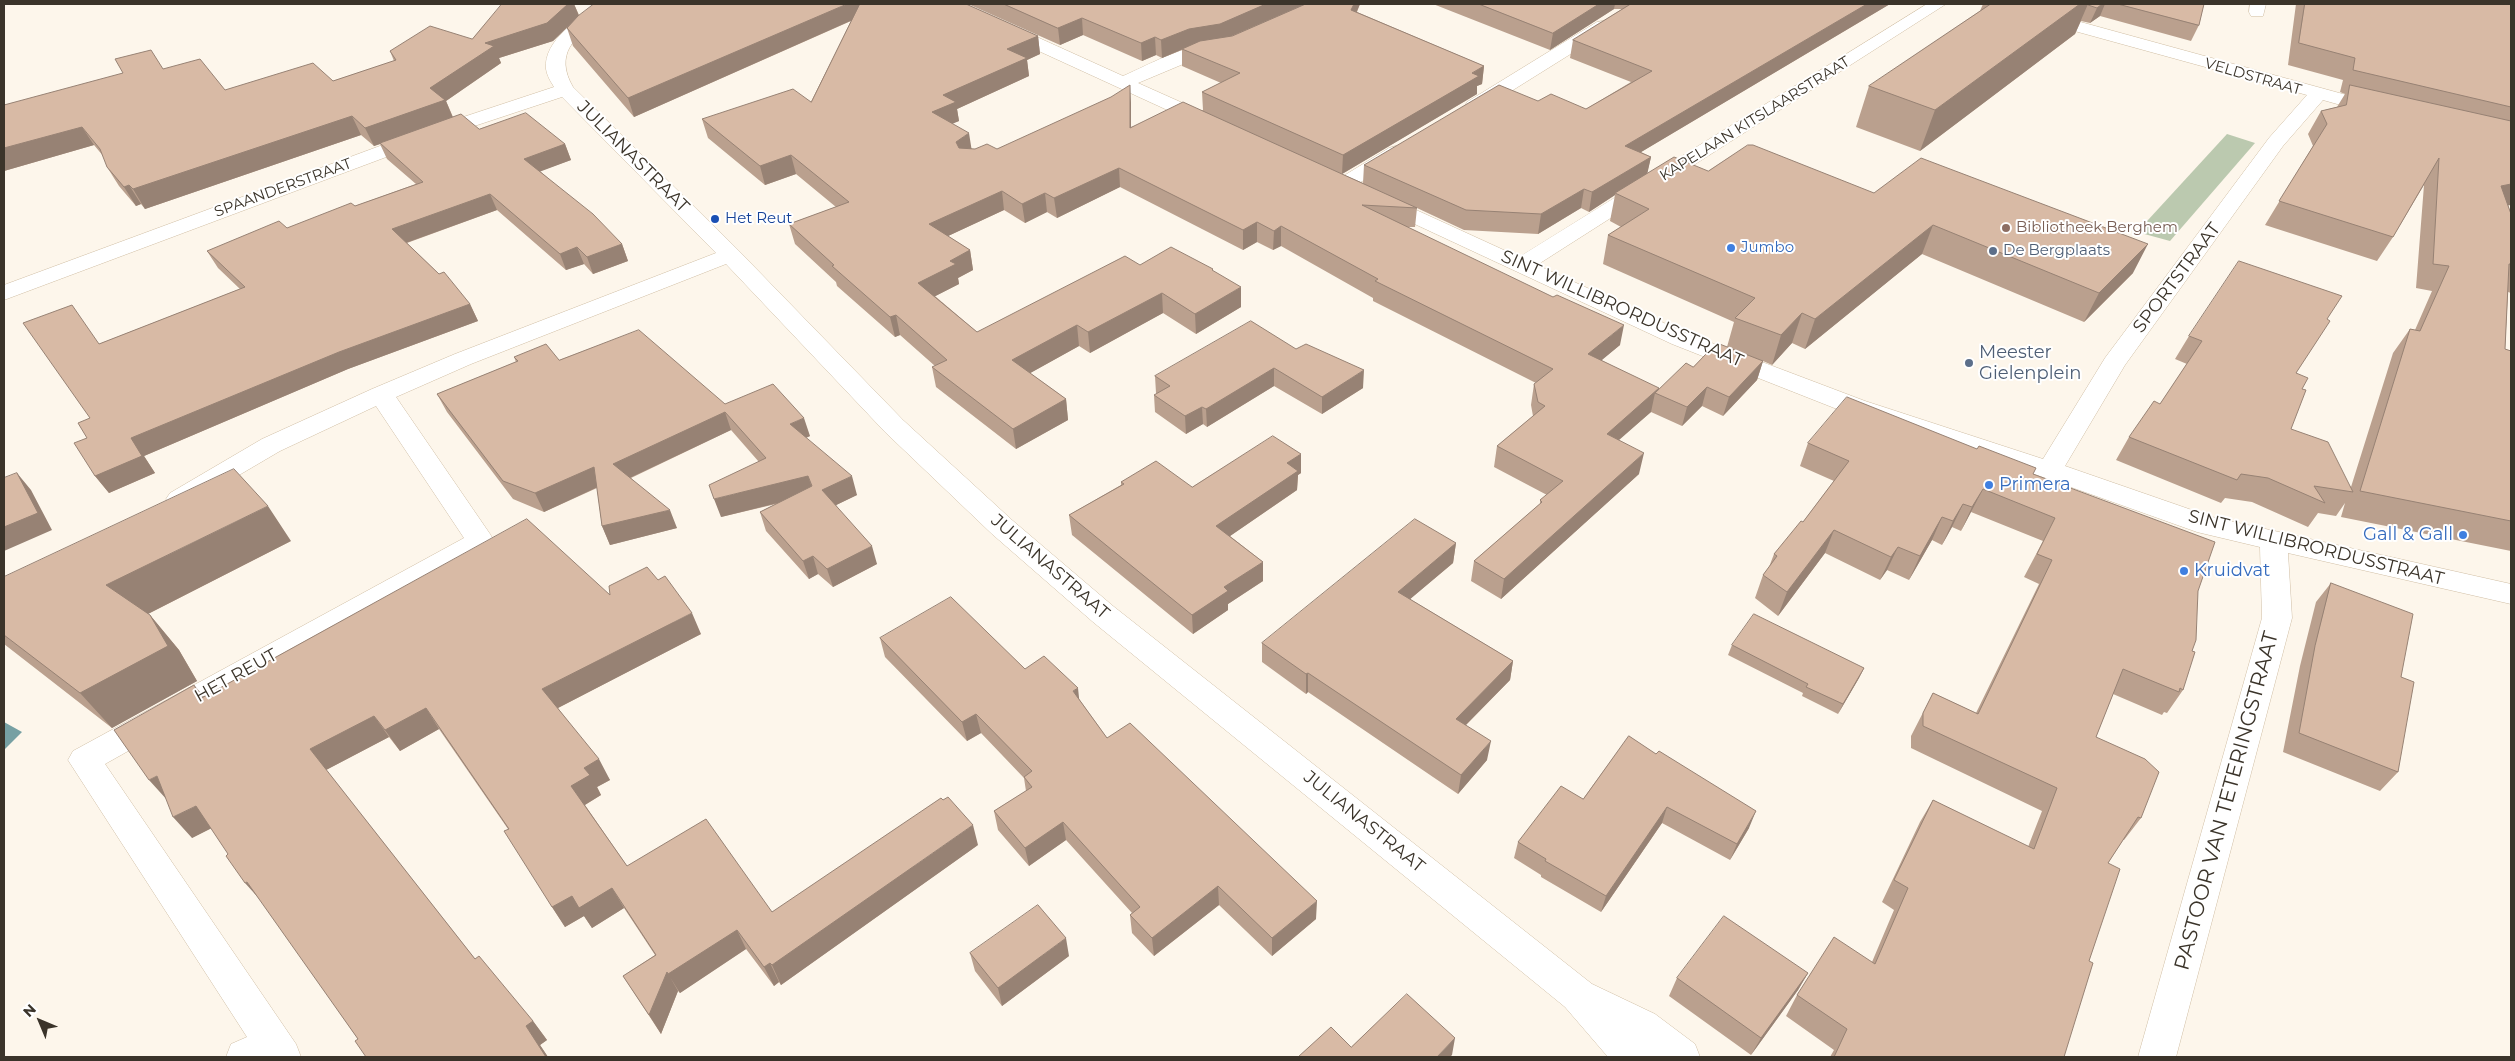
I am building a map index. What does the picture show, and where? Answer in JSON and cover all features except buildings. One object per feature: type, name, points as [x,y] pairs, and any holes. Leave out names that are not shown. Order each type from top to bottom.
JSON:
[{"type":"street","points":[[565,90],[555,69],[558,53],[570,35],[593,15],[611,4]]},
{"type":"street","points":[[952,4],[1125,89],[1225,130]]},
{"type":"street","name":"KAPELAAN KITSLAARSTRAAT","points":[[1521,265],[1938,4]]},
{"type":"street","name":"VELDSTRAAT","points":[[1997,4],[2317,95],[2395,114]]},
{"type":"street","points":[[1461,114],[1620,15]]},
{"type":"street","points":[[1125,89],[1196,52],[1233,45]]},
{"type":"street","name":"JULIANASTRAAT","points":[[565,90],[730,255],[894,426],[1002,527],[1103,614],[1578,995],[1632,1057]]},
{"type":"street","name":"SPAANDERSTRAAT","points":[[4,293],[438,131],[565,90]]},
{"type":"street","name":"SPORTSTRAAT","points":[[2049,470],[2114,363],[2276,142],[2317,95]]},
{"type":"street","name":"SINT WILLIBRORDUSSTRAAT","points":[[1411,144],[1336,180],[1680,339],[1824,395],[2207,525],[2274,542],[2511,594]]},
{"type":"street","points":[[159,510],[271,445],[381,394],[463,359],[730,255]]},
{"type":"street","name":"HET REUT","points":[[267,1053],[84,760],[480,541],[381,394]]},
{"type":"street","name":"PASTOOR VAN TETERINGSTRAAT","points":[[2157,1057],[2277,618],[2274,542]]},
{"type":"street","name":"JULIANASTRAAT","points":[[1578,995],[1642,1027],[1681,1057]]},
{"type":"green space","points":[[2227,134],[2255,143],[2170,241],[2137,232]]},
{"type":"water","points":[[4,722],[22,732],[4,750]]},
{"type":"place","name":"Het Reut","points":[[715,219]]},
{"type":"place","name":"Bibliotheek Berghem","points":[[2006,228]]},
{"type":"place","name":"Jumbo","points":[[1731,248]]},
{"type":"place","name":"De Bergplaats","points":[[1993,251]]},
{"type":"place","name":"Meester Gielenplein","points":[[1969,363]]},
{"type":"place","name":"Primera","points":[[1989,485]]},
{"type":"place","name":"Gall & Gall","points":[[2463,535]]},
{"type":"place","name":"Kruidvat","points":[[2184,571]]}]
